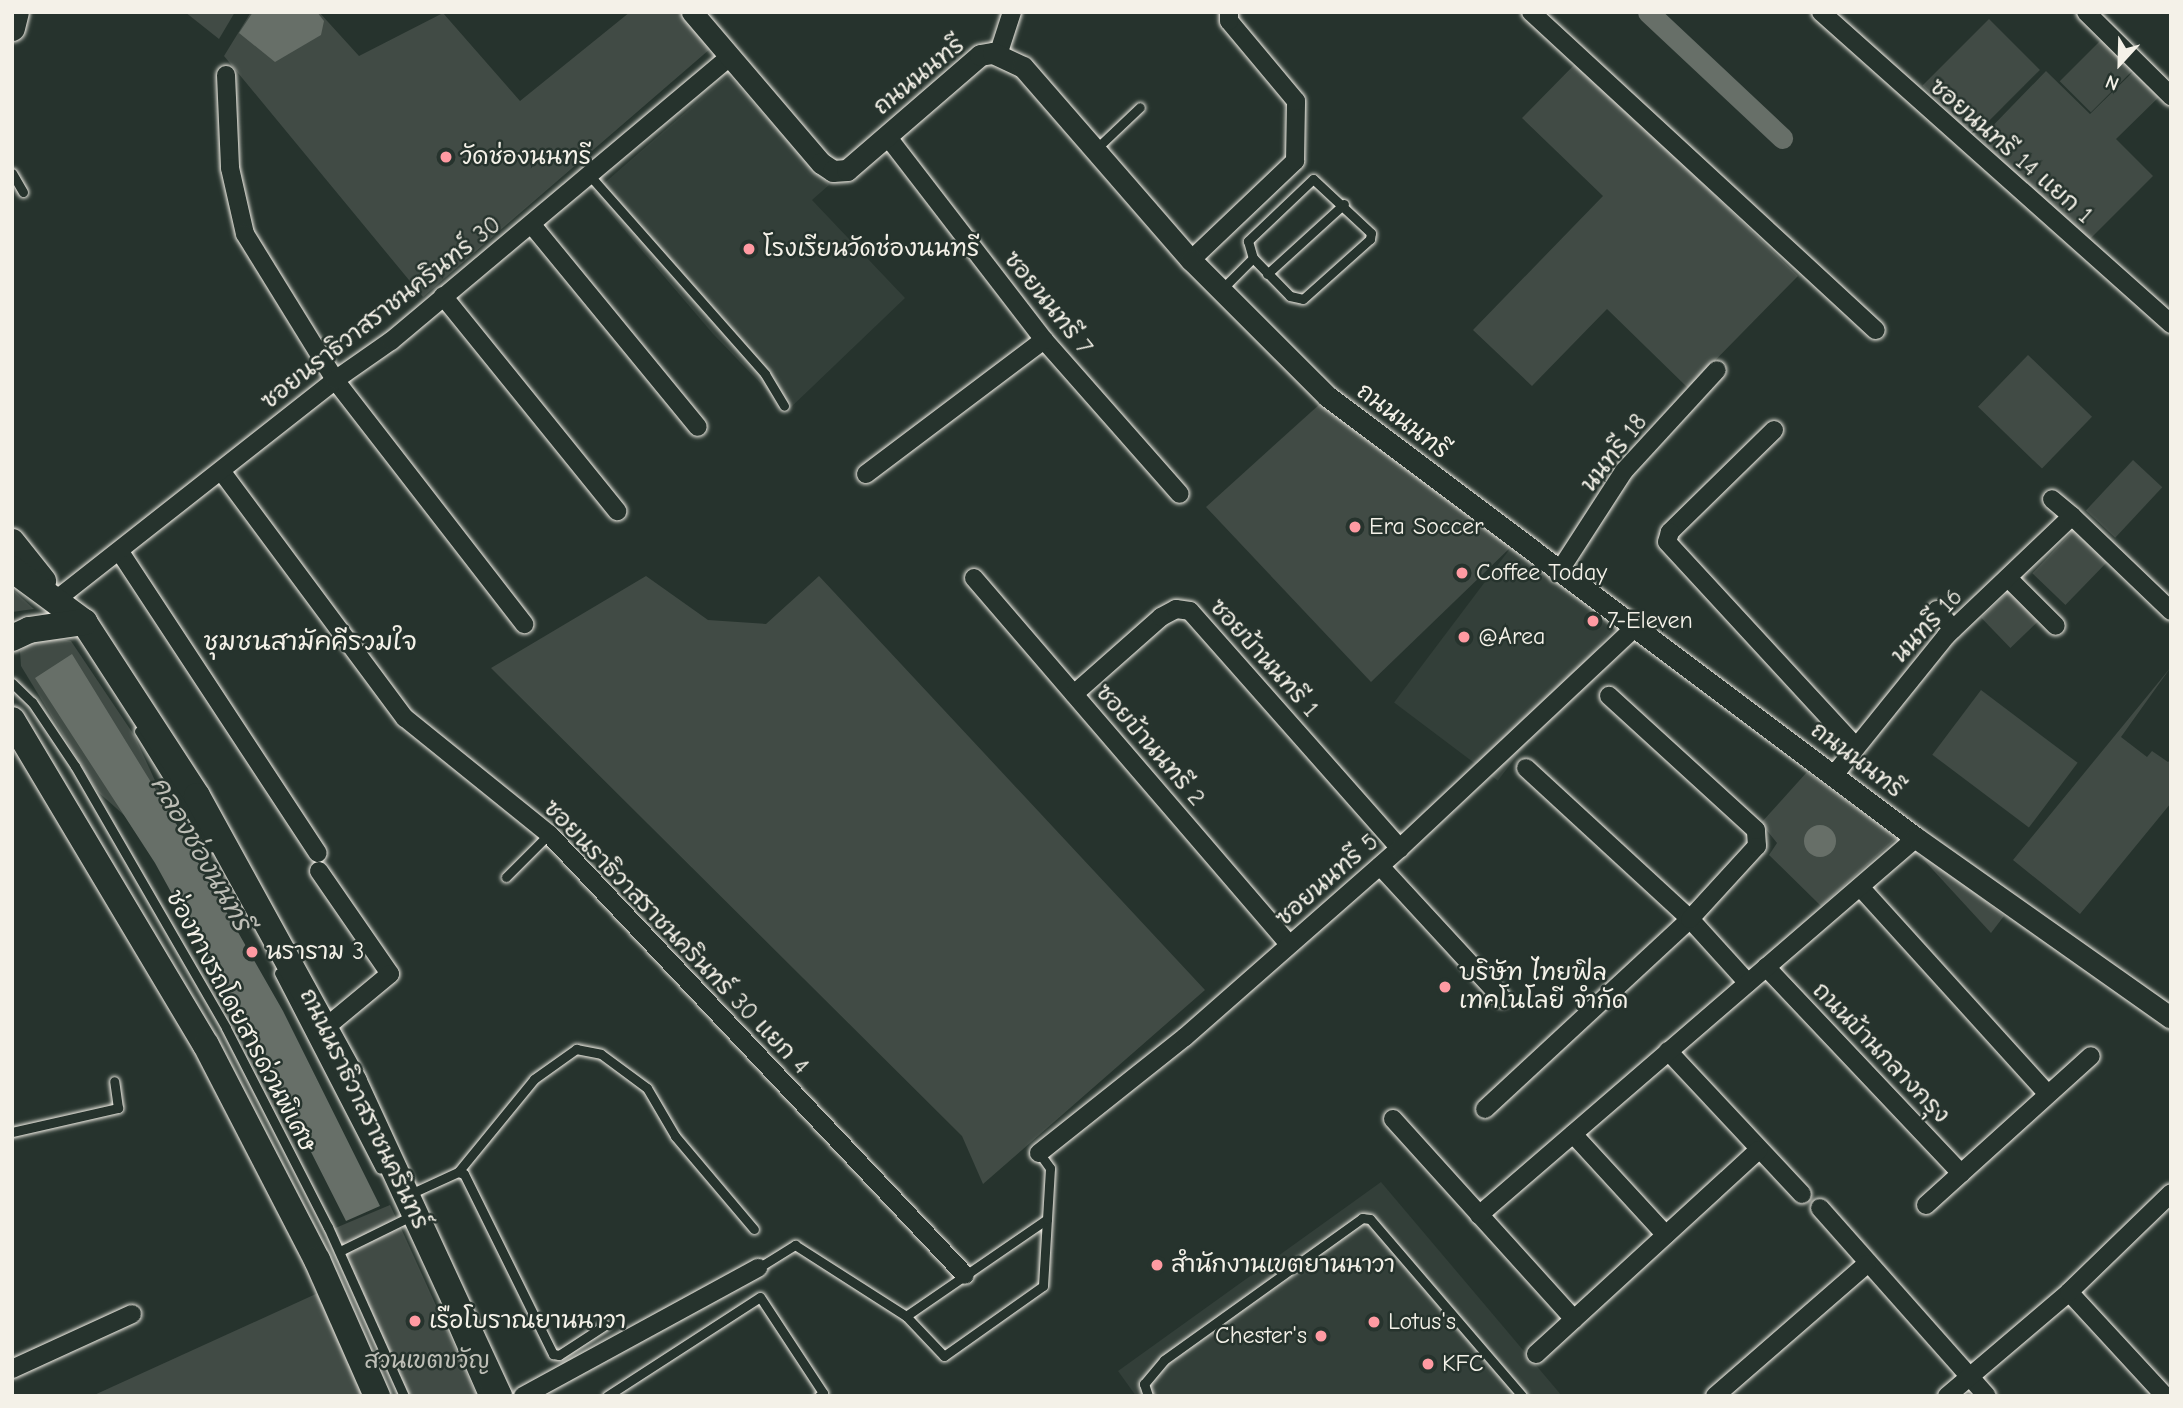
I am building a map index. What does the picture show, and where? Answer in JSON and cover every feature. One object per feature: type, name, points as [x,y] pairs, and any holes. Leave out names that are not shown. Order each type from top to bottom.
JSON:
[{"type":"main road","points":[[12,28],[16,12]]},
{"type":"main road","points":[[12,542],[57,599]]},
{"type":"main road","name":"ถนนนราธิวาสราชนครินทร์","points":[[12,569],[57,599],[84,622],[197,796],[326,1028],[407,1207],[499,1396]]},
{"type":"main road","points":[[12,638],[29,630],[84,622]]},
{"type":"main road","points":[[12,720],[206,1045],[317,1259],[377,1396]]},
{"type":"street","name":"ถนนนนทรี","points":[[692,12],[729,57],[833,171],[847,170],[980,55],[998,55],[1023,67],[1097,148],[1191,260],[1326,396],[1916,838],[2171,1018]]},
{"type":"street","points":[[998,55],[1012,12]]},
{"type":"street","points":[[1191,260],[1295,159],[1296,102],[1229,21],[1229,12]]},
{"type":"street","points":[[1531,12],[1876,330]]},
{"type":"street","name":"ซอยนนทรี 14 แยก 1","points":[[1821,12],[2171,324]]},
{"type":"street","points":[[2086,12],[2171,96]]},
{"type":"street","name":"ซอยนราธิวาสราชนครินทร์ 30","points":[[57,599],[222,472],[335,380],[391,341],[591,177],[729,57]]},
{"type":"street","points":[[226,75],[230,168],[245,234],[335,380],[524,624]]},
{"type":"street","name":"ซอยนนทรี 7","points":[[887,136],[1044,340],[1180,494]]},
{"type":"street","points":[[532,225],[698,427]]},
{"type":"street","points":[[443,296],[617,511]]},
{"type":"street","points":[[866,474],[1044,340]]},
{"type":"street","name":"นนทรี 18","points":[[1559,573],[1624,471],[1717,370]]},
{"type":"street","points":[[1774,430],[1670,532],[1667,542],[1854,746]]},
{"type":"street","name":"ซอยนราธิวาสราชนครินทร์ 30 แยก 4","points":[[222,472],[405,718],[549,834],[965,1275]]},
{"type":"street","points":[[2052,499],[2069,518],[2171,611]]},
{"type":"street","name":"นนทรี 16","points":[[1833,775],[1854,746],[1954,629],[2009,579],[2069,518]]},
{"type":"street","points":[[120,552],[390,974],[326,1028]]},
{"type":"street","name":"ซอยบ้านนทรี 2","points":[[974,578],[1289,944]]},
{"type":"street","points":[[2009,579],[2056,626]]},
{"type":"street","name":"ซอยบ้านนทรี 1","points":[[1074,694],[1161,617],[1176,609],[1190,611],[1400,848]]},
{"type":"street","points":[[1937,610],[1954,629]]},
{"type":"street","name":"ซอยนนทรี 5","points":[[1039,1153],[1185,1037],[1380,866],[1634,628]]},
{"type":"street","points":[[1485,1109],[1690,919],[1750,857],[1757,846],[1756,831],[1609,696]]},
{"type":"street","points":[[1526,768],[1690,919],[1748,983]]},
{"type":"street","points":[[1479,1214],[1916,838]]},
{"type":"street","points":[[1380,866],[1502,998]]},
{"type":"street","points":[[1861,888],[2048,1094]]},
{"type":"street","name":"ถนนบ้านกลางกรุง","points":[[1766,967],[1961,1173]]},
{"type":"street","points":[[1668,1051],[1802,1194]]},
{"type":"street","points":[[1926,1205],[2091,1056]]},
{"type":"street","points":[[1393,1119],[1574,1319]]},
{"type":"street","points":[[1573,1134],[1666,1235]]},
{"type":"street","points":[[1536,1354],[1759,1150]]},
{"type":"street","points":[[1947,1396],[2069,1292],[2171,1192]]},
{"type":"street","points":[[1820,1208],[1987,1396]]},
{"type":"street","points":[[1715,1396],[1867,1264]]},
{"type":"street","points":[[523,1396],[758,1268]]},
{"type":"street","points":[[2069,1292],[2165,1396]]},
{"type":"street","points":[[12,1369],[132,1314]]},
{"type":"lane","points":[[1097,148],[1140,107]]},
{"type":"lane","points":[[12,173],[23,192]]},
{"type":"lane","points":[[591,177],[765,374],[784,406]]},
{"type":"lane","points":[[1316,179],[1345,204],[1371,233],[1370,239],[1303,299],[1290,296],[1253,258],[1248,241],[1311,180],[1316,179]]},
{"type":"lane","points":[[1267,274],[1345,204]]},
{"type":"lane","points":[[1220,291],[1253,258]]},
{"type":"lane","points":[[84,622],[85,644],[113,689]]},
{"type":"lane","name":"ช่องทางรถโดยสารด่วนพิเศษ","points":[[12,683],[32,702],[61,745],[152,895],[226,1028],[340,1251],[404,1396]]},
{"type":"lane","points":[[134,723],[262,940]]},
{"type":"lane","points":[[506,877],[549,834]]},
{"type":"lane","points":[[275,964],[407,1207],[438,1293]]},
{"type":"lane","points":[[340,1251],[458,1172],[534,1079],[576,1049],[601,1054],[646,1088],[675,1136],[754,1229]]},
{"type":"lane","points":[[12,1132],[118,1108],[114,1081]]},
{"type":"lane","points":[[758,1268],[795,1245],[906,1316],[944,1356],[1043,1286],[1050,1168],[1039,1153]]},
{"type":"lane","points":[[458,1172],[472,1185],[550,1351],[559,1355],[604,1325]]},
{"type":"lane","points":[[1148,1396],[1144,1384],[1164,1360],[1362,1218],[1370,1219],[1522,1396]]},
{"type":"lane","points":[[906,1316],[1047,1219]]},
{"type":"lane","points":[[607,1396],[617,1393],[760,1297],[823,1393],[820,1396]]},
{"type":"lane","points":[[443,1306],[483,1396]]},
{"type":"shaded area","points":[[253,12],[317,12],[324,21],[321,35],[275,62],[239,33]]},
{"type":"shaded area","name":"โรงเรียนวัดช่องนนทรี","points":[[728,75],[829,185],[812,200],[905,298],[787,411],[713,334],[593,193]]},
{"type":"shaded area","points":[[1512,546],[1616,624],[1498,781],[1394,703]]},
{"type":"shaded area","points":[[72,654],[170,813],[283,1011],[380,1206],[346,1221],[274,1079],[155,863],[35,678]]},
{"type":"shaded area","points":[[1820,825],[1831,830],[1836,841],[1831,852],[1820,857],[1809,852],[1804,841],[1809,830]]},
{"type":"shaded area","points":[[1381,1182],[1562,1396],[1136,1396],[1118,1371]]},
{"type":"green space","points":[[185,12],[235,12],[219,39]]},
{"type":"green space","name":"วัดช่องนนทรี","points":[[251,12],[319,12],[359,56],[443,13],[520,101],[630,12],[679,12],[710,49],[423,297],[224,56]]},
{"type":"green space","points":[[1989,19],[2040,70],[1973,136],[1923,85]]},
{"type":"green space","points":[[2105,36],[2136,67],[2091,112],[2060,81]]},
{"type":"green space","points":[[1577,62],[1798,276],[1688,388],[1607,309],[1532,386],[1473,330],[1603,196],[1522,118]]},
{"type":"green space","points":[[2138,67],[2163,93],[2116,139],[2153,176],[2086,243],[1980,139],[2046,71],[2090,114]]},
{"type":"green space","points":[[2028,355],[2092,417],[2042,469],[1978,407]]},
{"type":"green space","name":"Era Soccer","points":[[1321,403],[1512,546],[1371,682],[1206,507]]},
{"type":"green space","points":[[2133,460],[2162,487],[2115,538],[2086,510]]},
{"type":"green space","points":[[2074,530],[2107,562],[2065,605],[2032,573]]},
{"type":"green space","points":[[646,576],[708,620],[766,624],[819,576],[1205,990],[983,1184],[962,1136],[491,668]]},
{"type":"green space","points":[[12,589],[34,609],[12,612]]},
{"type":"green space","points":[[2010,590],[2039,620],[2010,648],[1981,618]]},
{"type":"green space","points":[[40,635],[71,641],[134,735],[170,813],[125,816],[97,791],[21,666],[20,651]]},
{"type":"green space","points":[[2171,667],[2121,737],[2147,757],[2152,751],[2168,762],[2171,759],[2171,803],[2080,914],[2013,860]]},
{"type":"green space","points":[[1981,690],[2078,763],[2029,828],[1932,755]]},
{"type":"green space","points":[[1807,772],[1897,838],[1821,906],[1769,855],[1777,843],[1761,823]]},
{"type":"green space","points":[[1922,858],[1934,860],[2004,916],[1991,933]]},
{"type":"green space","name":"สวนเขตขวัญ","points":[[390,1205],[477,1396],[409,1396],[333,1229]]},
{"type":"green space","points":[[318,1293],[363,1396],[92,1396]]},
{"type":"waterway","points":[[1648,12],[1782,138]]},
{"type":"place","name":"วัดช่องนนทรี","points":[[446,157]]},
{"type":"place","name":"โรงเรียนวัดช่องนนทรี","points":[[749,249]]},
{"type":"place","name":"Era Soccer","points":[[1355,527]]},
{"type":"place","name":"Coffee Today","points":[[1462,573]]},
{"type":"place","name":"7-Eleven","points":[[1593,621]]},
{"type":"place","name":"@Area","points":[[1464,637]]},
{"type":"place","name":"นราราม 3","points":[[252,952]]},
{"type":"place","name":"บริษัท ไทยฟิล เทคโนโลยี จำกัด","points":[[1445,987]]},
{"type":"place","name":"สำนักงานเขตยานนาวา","points":[[1157,1265]]},
{"type":"place","name":"เรือโบราณยานนาวา","points":[[415,1321]]},
{"type":"place","name":"Lotus's","points":[[1374,1322]]},
{"type":"place","name":"Chester's","points":[[1321,1336]]},
{"type":"place","name":"KFC","points":[[1428,1364]]},
{"type":"district","name":"ชุมชนสามัคคีรวมใจ","points":[[310,643]]},
{"type":"water label","name":"คลองช่องนนทรี","points":[[200,854]]}]
